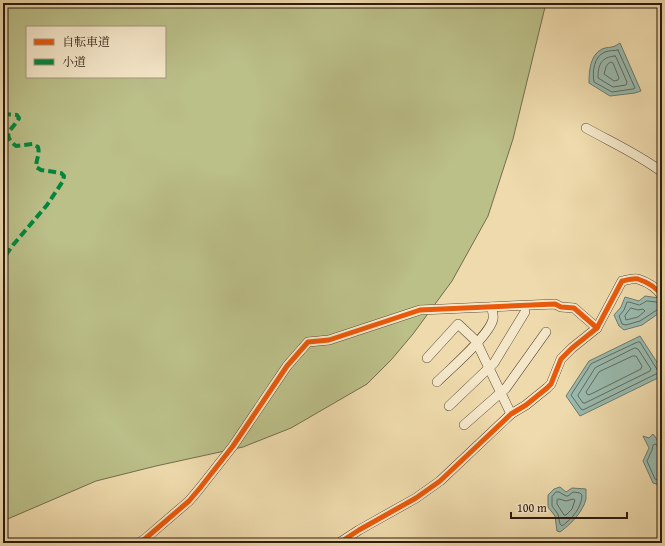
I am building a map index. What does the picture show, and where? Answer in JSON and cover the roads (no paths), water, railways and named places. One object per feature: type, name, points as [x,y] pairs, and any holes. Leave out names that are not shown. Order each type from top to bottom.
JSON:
[{"type":"street","points":[[586,128],[627,149],[662,172]]},
{"type":"street","points":[[339,543],[416,498],[440,481],[511,414],[526,405],[547,388],[551,384],[561,359],[597,328],[622,282],[638,279],[658,290],[662,296]]},
{"type":"street","points":[[139,543],[189,501],[200,488],[233,446],[287,366],[308,342],[330,340],[420,310],[555,304],[562,307],[574,308],[597,328]]},
{"type":"street","points":[[437,382],[481,339],[493,321],[492,307]]},
{"type":"street","points":[[449,406],[494,363],[525,312]]},
{"type":"street","points":[[427,358],[458,324],[477,343],[511,414]]},
{"type":"street","points":[[464,425],[506,388],[546,332]]},
{"type":"water","points":[[620,43],[641,91],[610,96],[589,83],[590,69],[593,59],[598,52],[604,48],[613,47]]},
{"type":"water","points":[[645,296],[659,298],[662,311],[642,325],[624,330],[619,326],[614,315],[621,307],[625,297],[639,301]]},
{"type":"water","points":[[640,336],[662,370],[662,376],[580,416],[566,396],[589,361]]},
{"type":"water","points":[[653,434],[659,442],[662,443],[662,486],[653,483],[643,461],[649,448],[643,436],[649,438]]},
{"type":"water","points":[[560,487],[566,492],[572,488],[586,489],[586,499],[576,518],[560,532],[557,531],[555,516],[548,507],[548,495],[554,489]]}]
